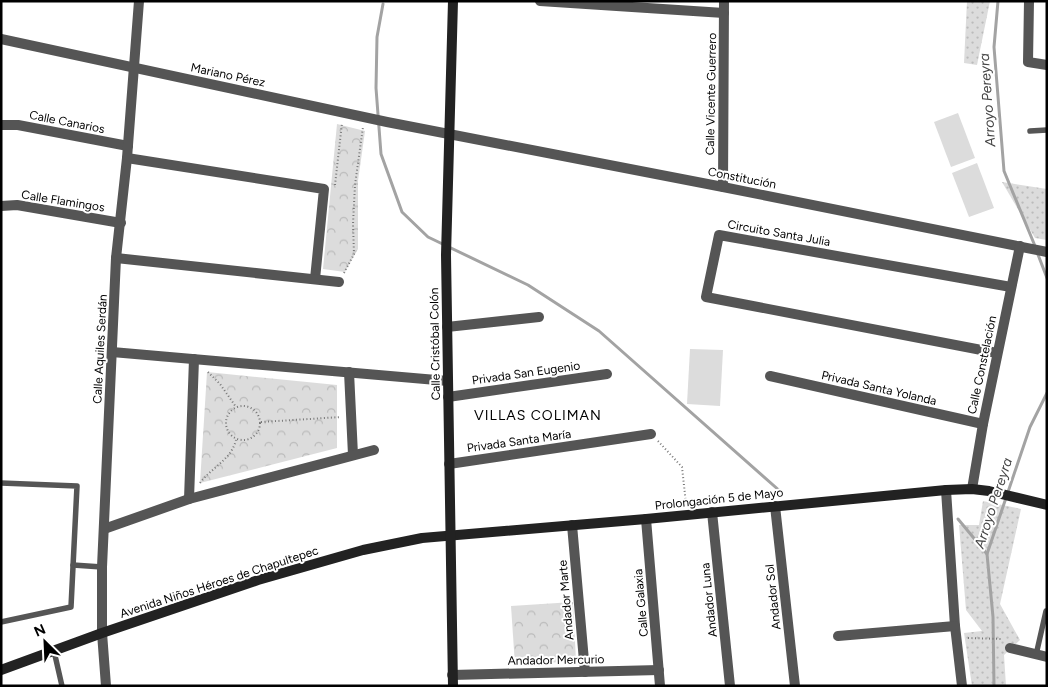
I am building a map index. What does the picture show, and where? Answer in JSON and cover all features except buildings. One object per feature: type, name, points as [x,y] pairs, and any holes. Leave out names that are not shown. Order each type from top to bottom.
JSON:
[{"type":"street","name":"Calle Aquiles Serdán","points":[[106,686],[102,633],[102,567],[116,258],[127,158],[139,1]]},
{"type":"street","name":"Calle Cristóbal Colón","points":[[453,1],[446,238],[453,681]]},
{"type":"street","points":[[540,1],[724,13]]},
{"type":"street","name":"Calle Vicente Guerrero","points":[[722,186],[724,1]]},
{"type":"street","points":[[1029,1],[1028,62],[1047,65]]},
{"type":"street","name":"Mariano Pérez","points":[[1,39],[343,113],[450,134]]},
{"type":"street","name":"Calle Canarios","points":[[1,126],[18,126],[128,146]]},
{"type":"street","name":"Constitución","points":[[450,134],[722,186],[1047,252]]},
{"type":"street","points":[[127,158],[324,189],[315,279]]},
{"type":"street","name":"Calle Flamingos","points":[[1,206],[16,205],[121,223]]},
{"type":"street","name":"Circuito Santa Julia","points":[[998,353],[706,297],[719,235],[1011,288]]},
{"type":"street","name":"Calle Constelación","points":[[972,489],[983,424],[1011,288],[1025,247]]},
{"type":"street","points":[[116,258],[339,282]]},
{"type":"street","points":[[447,327],[539,317]]},
{"type":"street","points":[[112,352],[448,381]]},
{"type":"street","points":[[189,499],[194,359]]},
{"type":"street","points":[[349,372],[352,455]]},
{"type":"street","name":"Privada San Eugenio","points":[[448,397],[607,374]]},
{"type":"street","name":"Privada Santa Yolanda","points":[[770,376],[983,424]]},
{"type":"street","name":"Privada Santa María","points":[[449,464],[651,434]]},
{"type":"street","points":[[104,529],[189,499],[374,450]]},
{"type":"street","points":[[946,490],[955,626],[962,686]]},
{"type":"street","name":"Prolongación 5 de Mayo","points":[[450,536],[946,490],[989,490],[1047,505]]},
{"type":"street","name":"Andador Sol","points":[[775,506],[795,686]]},
{"type":"street","name":"Andador Luna","points":[[712,512],[730,686]]},
{"type":"street","name":"Calle Galaxia","points":[[646,519],[660,686]]},
{"type":"street","name":"Andador Marte","points":[[572,525],[585,672]]},
{"type":"street","name":"Avenida Niños Héroes de Chapultepec","points":[[1,670],[102,633],[258,580],[363,550],[422,538],[450,536]]},
{"type":"street","points":[[838,636],[955,626]]},
{"type":"street","points":[[1010,644],[1047,657]]},
{"type":"street","name":"Andador Mercurio","points":[[453,681],[585,672],[659,670]]},
{"type":"lane","points":[[1030,131],[1047,130]]},
{"type":"lane","points":[[1,483],[77,486],[71,607],[1,622]]},
{"type":"lane","points":[[73,565],[102,567]]},
{"type":"lane","points":[[1036,654],[1046,611]]},
{"type":"lane","points":[[54,651],[62,686]]},
{"type":"path","points":[[324,189],[334,190],[343,113]]},
{"type":"path","points":[[339,282],[354,254],[353,224],[355,195],[367,118]]},
{"type":"path","points":[[207,372],[220,384],[236,407]]},
{"type":"path","points":[[241,405],[252,408],[257,412],[260,422],[260,428],[248,440],[236,439],[227,431],[226,420],[231,410],[241,405]]},
{"type":"path","points":[[260,422],[351,417]]},
{"type":"path","points":[[651,434],[682,467],[687,515]]},
{"type":"path","points":[[200,483],[207,474],[225,460],[232,450],[236,439]]},
{"type":"path","points":[[956,638],[984,638],[1010,644]]},
{"type":"green space","points":[[967,1],[990,1],[977,65],[964,63]]},
{"type":"green space","points":[[958,113],[975,158],[951,167],[934,122]]},
{"type":"green space","points":[[337,124],[365,131],[358,181],[358,249],[345,272],[323,269]]},
{"type":"green space","points":[[977,163],[994,208],[969,217],[952,173]]},
{"type":"green space","points":[[1002,182],[1047,189],[1047,240],[1035,238]]},
{"type":"green space","points":[[690,349],[723,350],[720,406],[687,404]]},
{"type":"green space","points":[[207,372],[337,385],[337,448],[200,483]]},
{"type":"green space","points":[[983,501],[1021,509],[1000,604],[1020,640],[1004,655],[1006,686],[972,686],[964,633],[982,631],[966,610],[959,525],[979,525]]},
{"type":"green space","points":[[573,602],[576,661],[515,665],[511,606]]},
{"type":"waterway","name":"Arroyo Pereyra","points":[[998,1],[994,47],[1004,171],[1035,246]]},
{"type":"waterway","points":[[383,4],[377,37],[376,88],[381,154],[402,212],[428,237],[528,285],[599,331],[781,492]]},
{"type":"waterway","name":"Arroyo Pereyra","points":[[1037,252],[1047,278]]},
{"type":"waterway","name":"Arroyo Pereyra","points":[[994,686],[993,617],[987,554],[1030,427],[1047,393]]},
{"type":"waterway","points":[[958,519],[987,554]]},
{"type":"district","name":"VILLAS COLIMAN","points":[[538,415]]}]
